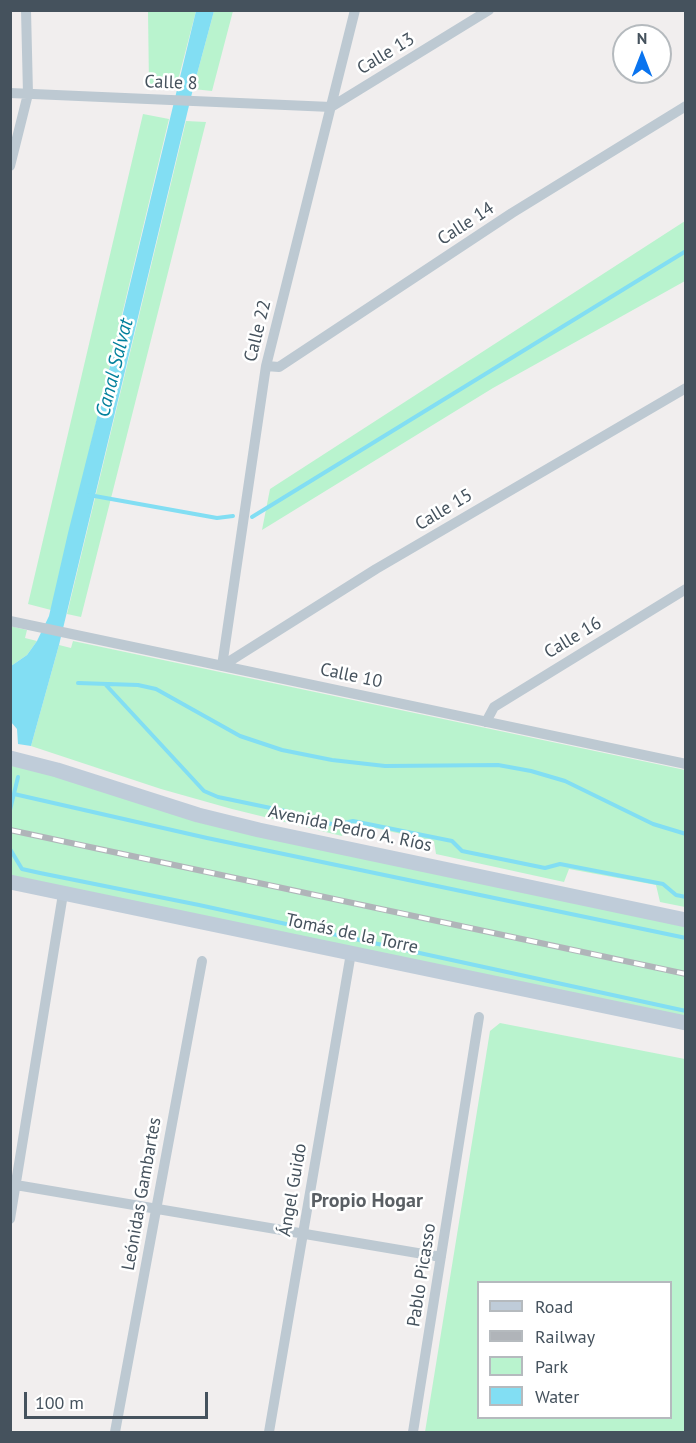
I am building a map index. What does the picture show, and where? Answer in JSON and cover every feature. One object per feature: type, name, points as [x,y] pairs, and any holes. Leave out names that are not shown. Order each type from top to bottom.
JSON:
[{"type":"main road","name":"Avenida Pedro A. Ríos","points":[[10,758],[57,770],[198,815],[259,830],[686,920]]},
{"type":"main road","name":"Tomás de la Torre","points":[[10,882],[686,1023]]},
{"type":"street","points":[[10,166],[28,94],[26,10]]},
{"type":"street","name":"Calle 22","points":[[222,666],[266,366],[355,10]]},
{"type":"street","name":"Calle 13","points":[[331,106],[489,10]]},
{"type":"street","name":"Calle 8","points":[[10,93],[331,106]]},
{"type":"street","name":"Calle 14","points":[[266,366],[279,367],[512,213],[686,106]]},
{"type":"street","name":"Calle 15","points":[[222,666],[376,569],[686,388]]},
{"type":"street","name":"Calle 16","points":[[486,722],[494,707],[686,590]]},
{"type":"street","name":"Calle 10","points":[[10,621],[686,764]]},
{"type":"street","points":[[10,1219],[13,1185],[63,894]]},
{"type":"street","name":"Ángel Guido","points":[[269,1432],[351,953]]},
{"type":"street","name":"Leónidas Gambartes","points":[[115,1432],[202,961]]},
{"type":"street","name":"Pablo Picasso","points":[[413,1432],[479,1017]]},
{"type":"street","points":[[13,1185],[441,1257]]},
{"type":"green space","points":[[148,11],[196,11],[176,88],[149,86]]},
{"type":"green space","points":[[214,11],[233,11],[212,91],[193,89]]},
{"type":"green space","points":[[143,114],[169,119],[51,610],[28,604]]},
{"type":"green space","points":[[186,121],[206,122],[81,617],[67,614]]},
{"type":"green space","points":[[685,221],[685,281],[493,388],[262,530],[270,489]]},
{"type":"green space","points":[[10,626],[27,630],[25,638],[37,641],[27,655],[11,666]]},
{"type":"green space","points":[[73,641],[685,770],[685,907],[660,902],[656,885],[569,869],[564,882],[436,854],[434,841],[347,822],[342,836],[161,789],[31,746],[59,645],[71,648]]},
{"type":"green space","points":[[10,758],[149,800],[685,920],[685,1023],[11,882]]},
{"type":"green space","points":[[500,1023],[685,1059],[685,1432],[425,1432],[490,1031]]},
{"type":"water","name":"Canal Salvat","points":[[196,11],[214,11],[193,89],[59,645],[31,746],[18,744],[17,729],[11,722],[11,666],[27,655],[37,641],[49,616]]},
{"type":"waterway","points":[[252,517],[686,251]]},
{"type":"waterway","points":[[89,495],[217,518],[233,516]]},
{"type":"waterway","points":[[78,683],[138,685],[156,689],[240,736],[282,750],[332,760],[385,766],[498,765],[531,771],[565,781],[653,824],[686,834]]},
{"type":"waterway","points":[[105,684],[204,791],[218,797],[285,811],[335,825],[353,821],[452,841],[462,851],[545,868],[560,864],[663,884],[676,895],[686,897]]},
{"type":"waterway","name":"Canal Salvat","points":[[10,810],[18,777]]},
{"type":"waterway","points":[[14,794],[207,838],[686,938]]},
{"type":"waterway","points":[[10,849],[22,869],[199,905],[686,1011]]},
{"type":"railway","points":[[10,830],[686,974]]},
{"type":"district","name":"Propio Hogar","points":[[367,1201]]}]
